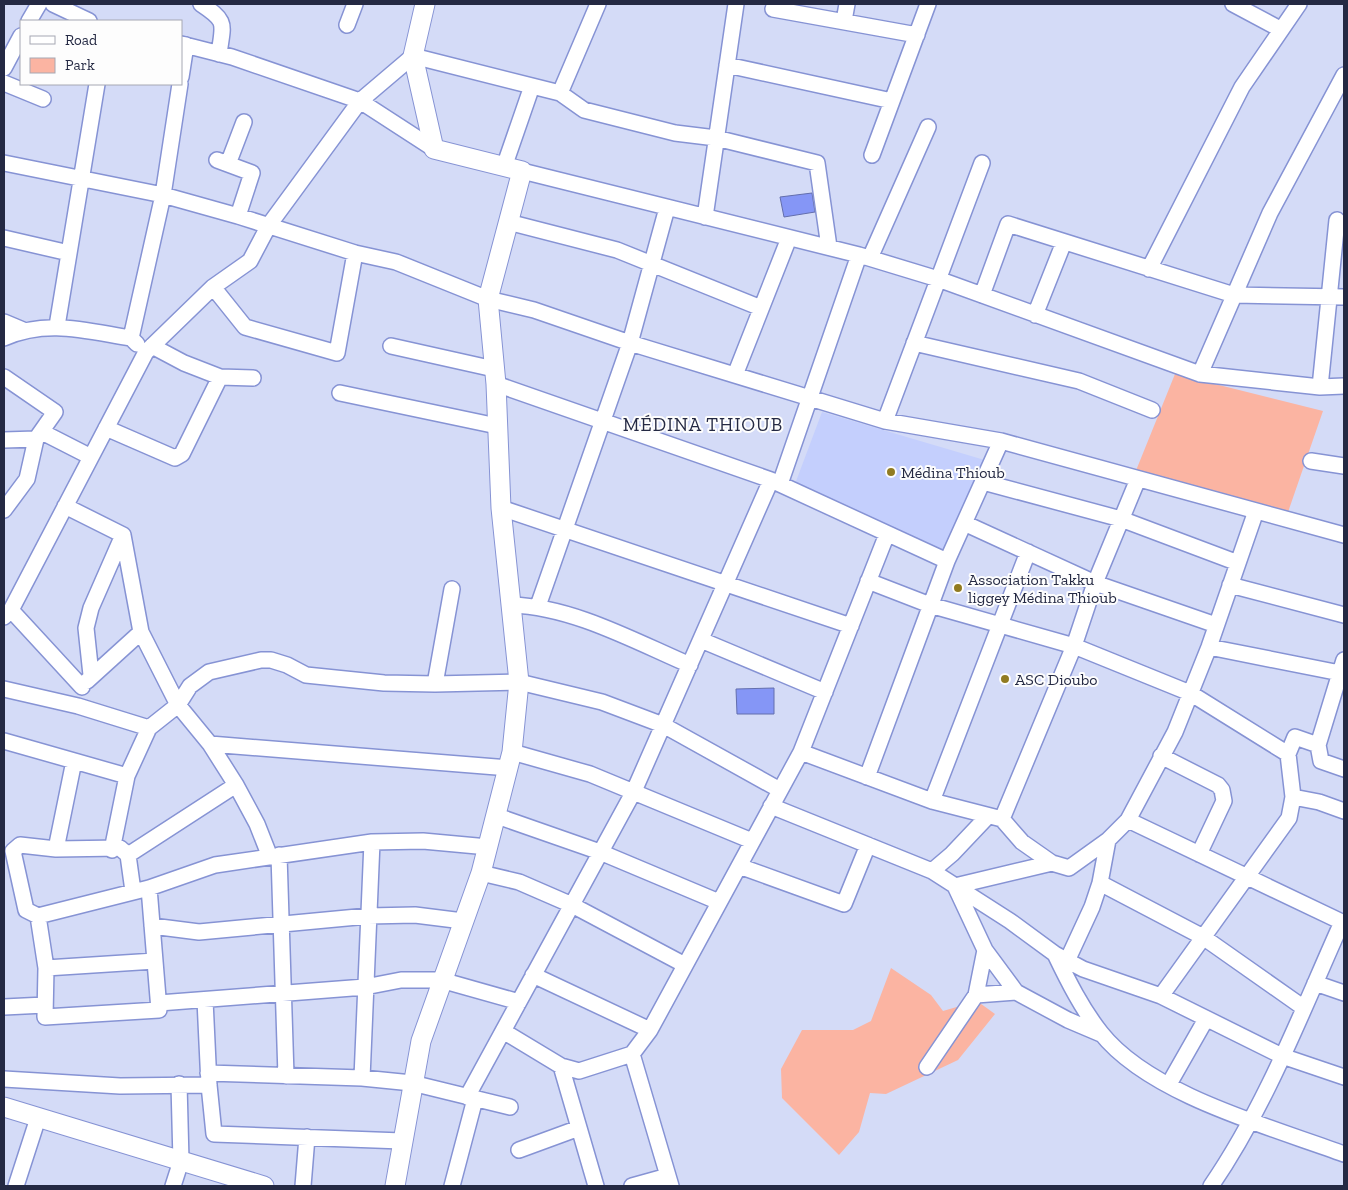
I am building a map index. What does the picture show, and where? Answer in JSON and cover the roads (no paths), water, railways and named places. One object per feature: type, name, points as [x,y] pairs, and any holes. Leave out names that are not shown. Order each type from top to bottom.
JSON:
[{"type":"street","points":[[30,20],[39,4]]},
{"type":"street","points":[[53,4],[87,20]]},
{"type":"street","points":[[201,4],[220,18],[223,26],[220,54]]},
{"type":"street","points":[[425,4],[413,56],[434,149]]},
{"type":"street","points":[[560,93],[598,4]]},
{"type":"street","points":[[705,217],[736,4]]},
{"type":"street","points":[[844,21],[847,4]]},
{"type":"street","points":[[872,154],[928,4]]},
{"type":"street","points":[[1234,4],[1280,29]]},
{"type":"street","points":[[1149,269],[1242,87],[1280,29],[1299,4]]},
{"type":"street","points":[[346,25],[350,5]]},
{"type":"street","points":[[773,9],[917,35]]},
{"type":"street","points":[[4,68],[20,38]]},
{"type":"street","points":[[182,66],[184,44],[220,54],[360,101],[434,149],[865,256],[938,279],[1200,374],[1320,387],[1344,386]]},
{"type":"street","points":[[413,56],[560,93],[584,110],[676,133],[716,138],[817,163],[829,247]]},
{"type":"street","points":[[82,687],[7,613],[149,349],[214,287],[250,261],[269,225],[360,101],[413,56]]},
{"type":"street","points":[[727,65],[892,101]]},
{"type":"street","points":[[1200,374],[1270,212],[1344,75]]},
{"type":"street","points":[[4,83],[43,99]]},
{"type":"street","points":[[57,326],[97,85]]},
{"type":"street","points":[[131,338],[163,195],[180,85]]},
{"type":"street","points":[[395,1186],[420,1041],[480,873],[497,816],[510,760],[519,682],[501,508],[495,376],[488,299],[508,222],[513,169],[532,86]]},
{"type":"street","points":[[238,216],[252,173],[223,162],[244,122]]},
{"type":"street","points":[[452,1186],[471,1098],[503,1031],[634,791],[726,583],[776,482],[865,256],[928,127]]},
{"type":"street","points":[[4,163],[163,195],[269,225],[356,253],[396,262],[488,299],[534,310],[630,343],[885,421],[1002,441],[1344,535]]},
{"type":"street","points":[[885,421],[982,163]]},
{"type":"street","points":[[538,606],[563,529],[630,343],[667,208]]},
{"type":"street","points":[[1320,387],[1337,220]]},
{"type":"street","points":[[508,222],[616,250],[761,308]]},
{"type":"street","points":[[982,295],[1008,224],[1234,295],[1344,297]]},
{"type":"street","points":[[4,238],[69,253]]},
{"type":"street","points":[[734,375],[789,238]]},
{"type":"street","points":[[1035,315],[1064,242]]},
{"type":"street","points":[[214,287],[245,327],[337,353],[356,253]]},
{"type":"street","points":[[4,322],[23,330]]},
{"type":"street","points":[[4,338],[23,330],[57,326],[131,338],[149,349],[220,377],[254,378]]},
{"type":"street","points":[[914,343],[1079,381],[1152,410]]},
{"type":"street","points":[[391,346],[495,376],[602,421],[776,482],[947,561]]},
{"type":"street","points":[[4,377],[55,412],[39,435],[27,479],[4,510]]},
{"type":"street","points":[[106,428],[175,458],[182,454],[220,377]]},
{"type":"street","points":[[340,393],[498,426]]},
{"type":"street","points":[[4,440],[39,435],[91,457]]},
{"type":"street","points":[[867,777],[947,561],[1002,441]]},
{"type":"street","points":[[1312,461],[1344,466]]},
{"type":"street","points":[[932,872],[995,818],[1074,646],[1095,583],[1138,479]]},
{"type":"street","points":[[983,482],[1121,519],[1238,563]]},
{"type":"street","points":[[65,506],[123,535]]},
{"type":"street","points":[[501,508],[850,626]]},
{"type":"street","points":[[801,752],[932,801],[995,818],[1022,842],[1052,863],[1069,868],[1108,840],[1128,820],[1161,756],[1190,693],[1209,647],[1256,511]]},
{"type":"street","points":[[964,523],[1095,583],[1216,625]]},
{"type":"street","points":[[503,1031],[561,1066],[579,1070],[632,1054],[650,1030],[801,752],[887,534]]},
{"type":"street","points":[[123,535],[141,632],[178,705],[210,744],[236,785],[275,856],[282,924],[286,1076]]},
{"type":"street","points":[[92,675],[86,628],[91,608],[123,535]]},
{"type":"street","points":[[932,801],[1028,552]]},
{"type":"street","points":[[868,581],[930,605],[1074,646],[1190,693],[1288,754]]},
{"type":"street","points":[[1230,585],[1344,615]]},
{"type":"street","points":[[435,684],[452,589]]},
{"type":"street","points":[[512,605],[538,606],[584,620],[690,665]]},
{"type":"street","points":[[78,706],[82,687],[92,675],[141,632]]},
{"type":"street","points":[[701,640],[825,692]]},
{"type":"street","points":[[1209,647],[1342,667],[1318,745],[1321,761],[1344,769]]},
{"type":"street","points":[[112,850],[127,776],[149,728],[178,705],[190,686],[209,672],[261,660],[271,660],[287,665],[306,676],[384,683],[519,682],[602,702],[663,724],[780,790]]},
{"type":"street","points":[[4,688],[78,706],[149,728]]},
{"type":"street","points":[[1161,996],[1289,818],[1292,797],[1288,754],[1295,737],[1318,745]]},
{"type":"street","points":[[4,742],[127,776]]},
{"type":"street","points":[[210,744],[510,760],[590,774],[752,841]]},
{"type":"street","points":[[1161,756],[1218,785],[1222,790],[1224,801],[1199,854]]},
{"type":"street","points":[[56,849],[74,761]]},
{"type":"street","points":[[128,855],[236,785]]},
{"type":"street","points":[[1292,797],[1319,802],[1344,812]]},
{"type":"street","points":[[771,806],[932,872],[1010,921],[1061,957],[1083,969],[1161,996],[1282,1056],[1344,1077]]},
{"type":"street","points":[[497,816],[600,852],[720,902]]},
{"type":"street","points":[[1128,820],[1343,922],[1282,1056],[1250,1119],[1211,1186]]},
{"type":"street","points":[[1061,957],[1092,907],[1100,883],[1108,840]]},
{"type":"street","points":[[133,891],[128,855],[120,848],[112,850],[56,849],[20,845],[13,851],[11,878],[26,910],[38,916],[149,888],[215,865],[372,842],[423,841],[488,847]]},
{"type":"street","points":[[362,1078],[372,842]]},
{"type":"street","points":[[739,866],[844,904],[868,845]]},
{"type":"street","points":[[955,886],[1052,863]]},
{"type":"street","points":[[480,873],[519,882],[572,905],[685,965]]},
{"type":"street","points":[[1100,883],[1203,937],[1304,1008]]},
{"type":"street","points":[[955,886],[985,950],[1016,992],[1068,1020],[1101,1034]]},
{"type":"street","points":[[38,916],[46,968],[45,1017],[160,1010],[149,888]]},
{"type":"street","points":[[152,926],[198,932],[368,916],[415,916],[463,921]]},
{"type":"street","points":[[928,1067],[976,995],[985,950]]},
{"type":"street","points":[[1061,957],[1076,996],[1101,1034],[1135,1065],[1185,1094],[1344,1154]]},
{"type":"street","points":[[46,968],[155,961]]},
{"type":"street","points":[[533,975],[650,1030]]},
{"type":"street","points":[[159,1003],[365,987],[401,980],[441,980],[519,1002]]},
{"type":"street","points":[[1315,983],[1344,993]]},
{"type":"street","points":[[976,995],[1016,992]]},
{"type":"street","points":[[205,1000],[208,1079],[214,1134],[402,1141]]},
{"type":"street","points":[[4,1007],[45,1005]]},
{"type":"street","points":[[1169,1084],[1206,1019]]},
{"type":"street","points":[[632,1054],[669,1181],[632,1186]]},
{"type":"street","points":[[561,1066],[596,1186]]},
{"type":"street","points":[[4,1079],[120,1086],[179,1084],[208,1079],[286,1076],[362,1078],[412,1083],[510,1107]]},
{"type":"street","points":[[174,1186],[181,1161],[179,1084]]},
{"type":"street","points":[[4,1107],[264,1186]]},
{"type":"street","points":[[16,1186],[38,1118]]},
{"type":"street","points":[[519,1150],[579,1128]]},
{"type":"street","points":[[303,1186],[307,1137]]},
{"type":"place","name":"Médina Thioub","points":[[891,472]]},
{"type":"place","name":"Association Takku liggey Médina Thioub","points":[[958,588]]},
{"type":"place","name":"ASC Dioubo","points":[[1005,679]]},
{"type":"district","name":"MÉDINA THIOUB","points":[[703,424]]}]
